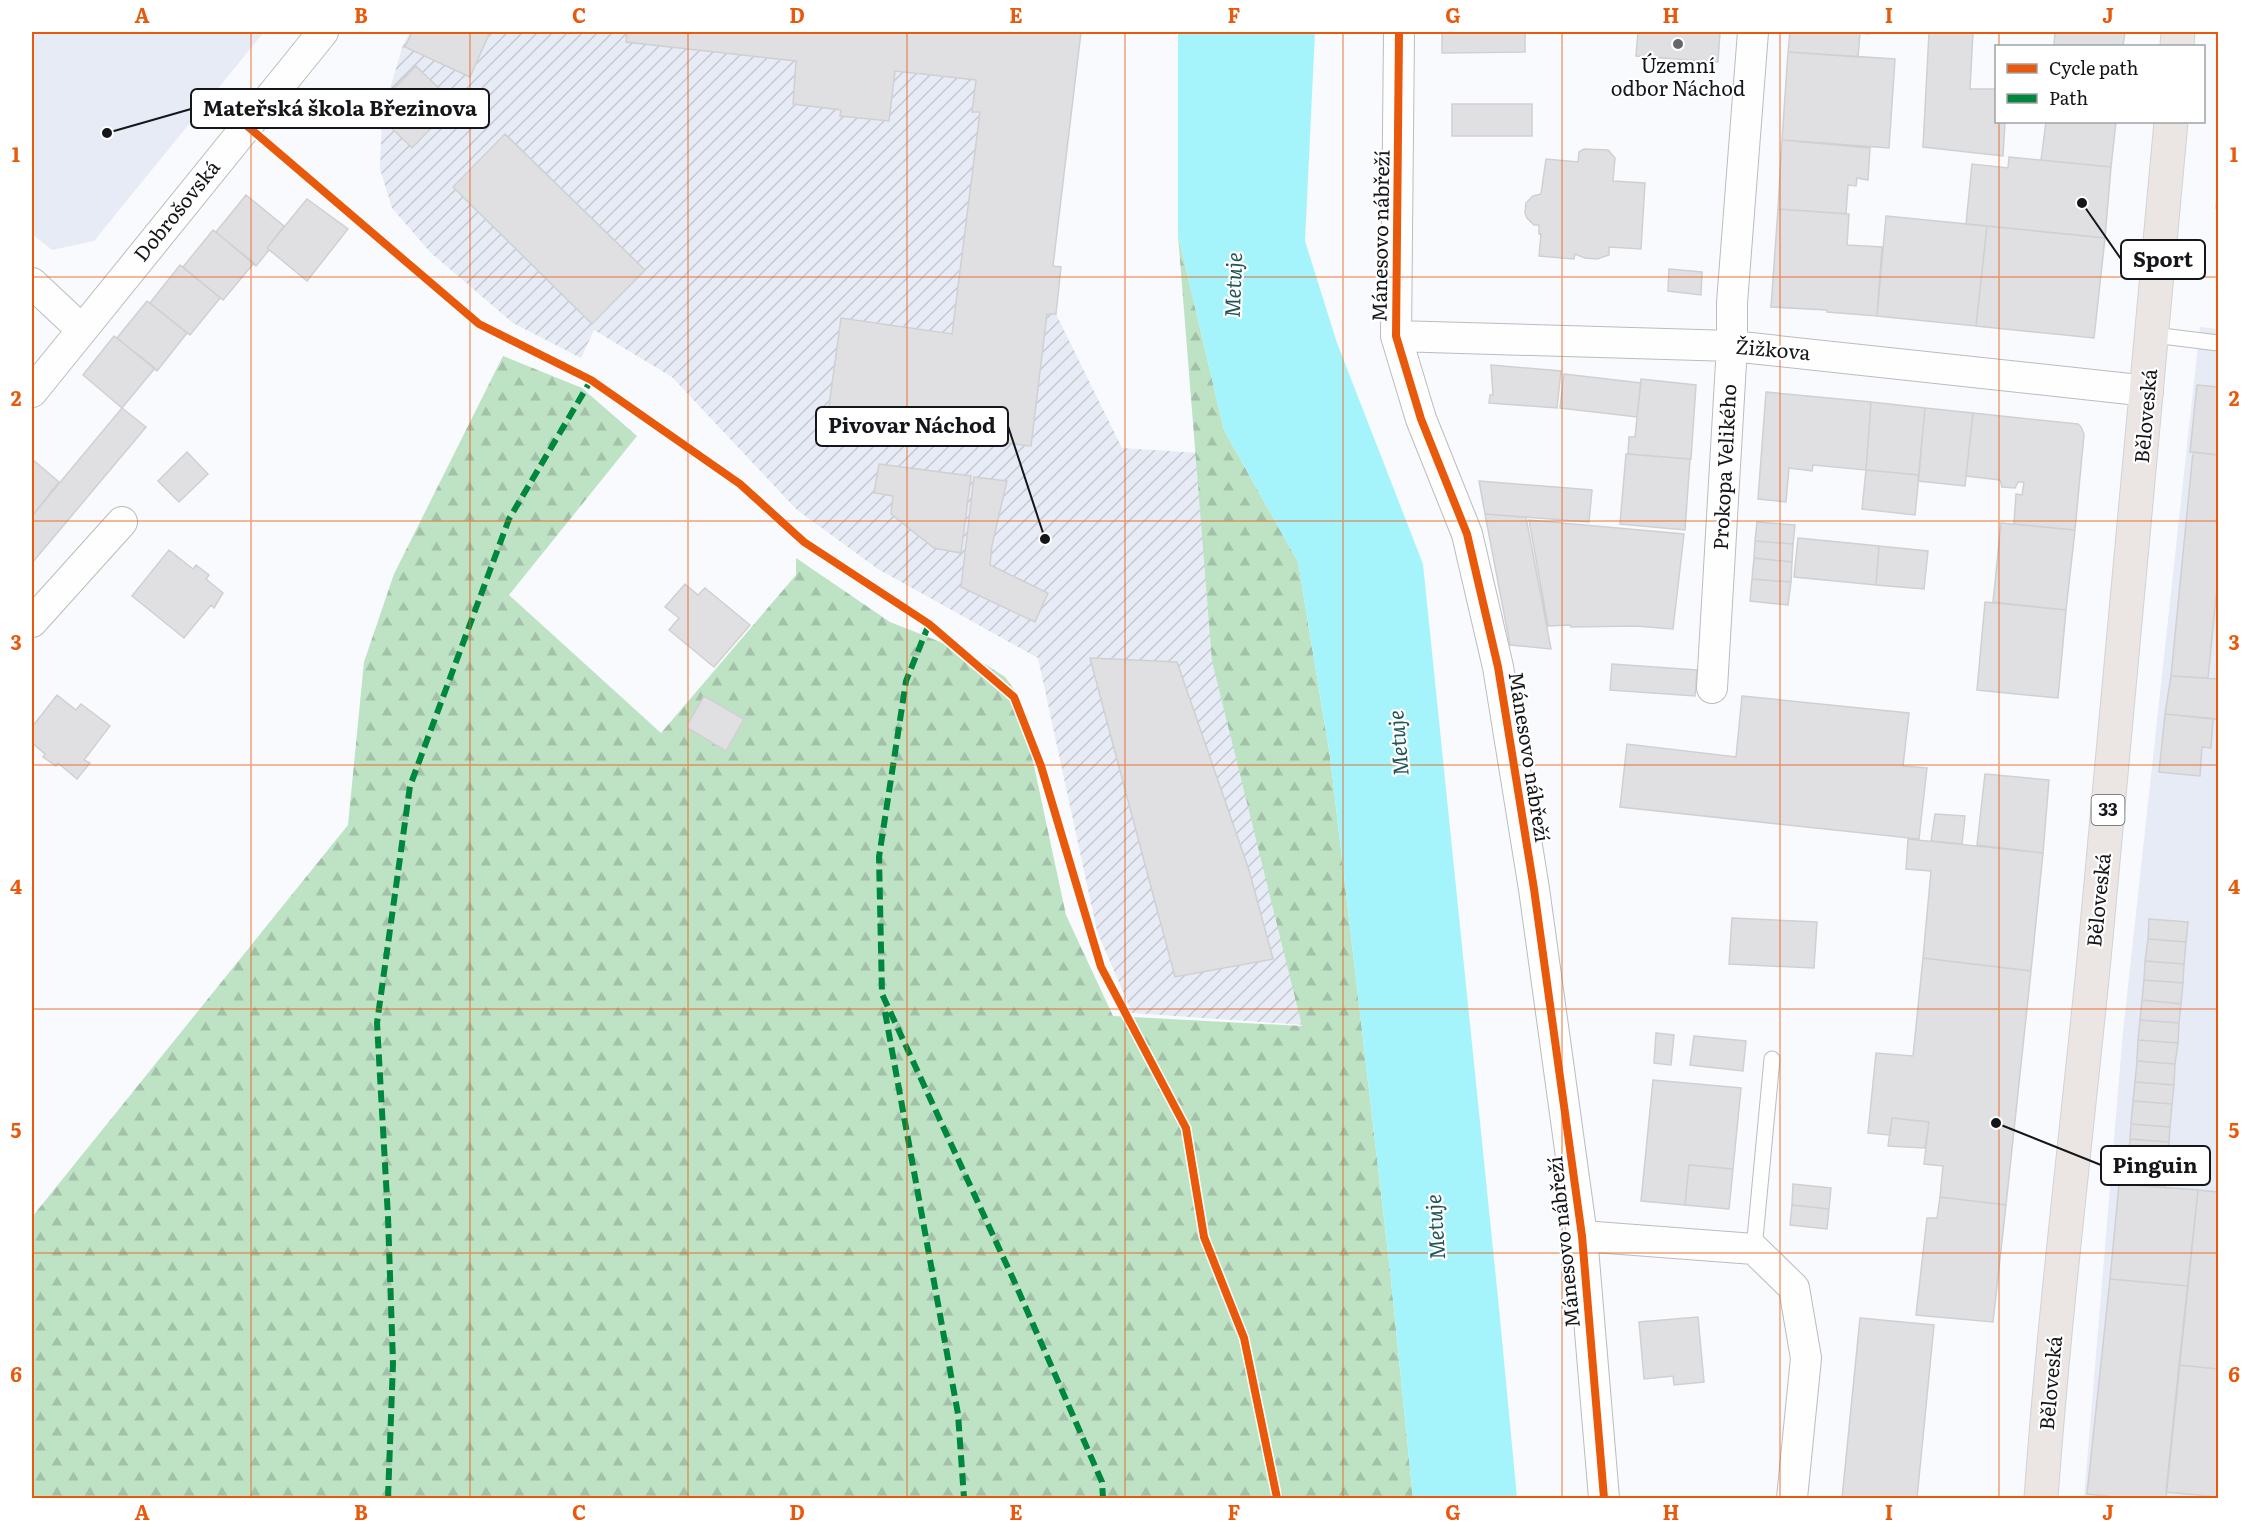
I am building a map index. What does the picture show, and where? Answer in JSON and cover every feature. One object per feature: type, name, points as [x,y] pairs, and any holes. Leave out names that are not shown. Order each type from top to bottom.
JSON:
[{"type":"main road","name":"Běloveská","points":[[2042,1498],[2060,1280],[2096,938],[2154,335],[2171,123]]},
{"type":"street","name":"Dobrošovská","points":[[32,392],[323,32]]},
{"type":"street","name":"Mánesovo nábřeží","points":[[1399,32],[1396,336],[1421,419],[1467,534],[1498,667],[1536,901],[1582,1236],[1604,1498]]},
{"type":"street","name":"Prokopa Velikého","points":[[1712,688],[1732,346],[1732,303],[1753,32]]},
{"type":"street","points":[[32,283],[82,330]]},
{"type":"street","name":"Žižkova","points":[[1396,336],[1732,346],[2148,391]]},
{"type":"street","points":[[32,622],[122,522]]},
{"type":"street","points":[[1582,1236],[1754,1249],[1794,1288],[1806,1358],[1792,1498]]},
{"type":"lane","points":[[2154,335],[2218,343]]},
{"type":"lane","points":[[1754,1249],[1772,1059]]},
{"type":"shaded area","points":[[32,32],[264,32],[94,241],[52,250],[32,234]]},
{"type":"shaded area","points":[[410,32],[1081,32],[1053,266],[1061,267],[1056,314],[1122,448],[1215,454],[1362,1029],[1132,1013],[1097,931],[1038,658],[878,569],[797,510],[672,377],[594,330],[581,358],[513,323],[430,252],[392,208],[380,169],[382,115],[403,45]]},
{"type":"shaded area","points":[[2200,327],[2218,329],[2218,1498],[2084,1498],[2123,1032]]},
{"type":"green space","points":[[1178,235],[1224,430],[1298,562],[1330,756],[1390,1270],[1413,1498],[32,1498],[32,1217],[348,825],[364,662],[394,574],[503,356],[582,388],[637,436],[509,595],[661,733],[796,575],[796,558],[890,622],[968,653],[1005,677],[1019,696],[1066,915],[1113,1016],[1302,1026],[1212,661]]},
{"type":"water","name":"Metuje","points":[[1178,32],[1315,32],[1305,241],[1337,343],[1423,564],[1517,1498],[1413,1498],[1390,1270],[1330,756],[1298,562],[1224,430],[1178,235]]},
{"type":"building","points":[[412,32],[490,32],[470,77],[405,47]]},
{"type":"building","points":[[627,32],[1081,32],[1053,266],[1061,267],[1056,314],[1047,314],[1031,446],[827,421],[841,318],[952,334],[980,112],[972,112],[976,80],[895,71],[889,121],[840,116],[841,110],[793,104],[796,61],[626,42]]},
{"type":"building","points":[[1442,32],[1525,32],[1525,52],[1442,53]]},
{"type":"building","name":"Územní odbor Náchod","points":[[1638,32],[1720,32],[1718,62],[1636,56]]},
{"type":"building","points":[[1790,32],[1870,32],[1869,34],[1860,33],[1858,57],[1788,52]]},
{"type":"building","points":[[1929,32],[1973,32],[1970,89],[1995,89],[1995,123],[2005,123],[2003,156],[1923,147]]},
{"type":"building","points":[[2055,32],[2125,32],[2123,45],[2054,45]]},
{"type":"building","points":[[1788,52],[1895,59],[1889,148],[1782,140]]},
{"type":"building","points":[[416,66],[451,100],[431,121],[435,124],[412,148],[373,110]]},
{"type":"building","points":[[1452,104],[1532,104],[1532,136],[1452,136]]},
{"type":"building","points":[[2046,123],[2116,123],[2111,167],[2041,160]]},
{"type":"building","points":[[505,134],[645,270],[592,324],[453,187]]},
{"type":"building","points":[[1782,140],[1870,148],[1868,180],[1857,178],[1856,186],[1848,185],[1846,214],[1778,209]]},
{"type":"building","points":[[1584,149],[1608,150],[1615,158],[1613,181],[1645,183],[1641,249],[1609,247],[1609,255],[1597,259],[1575,254],[1574,259],[1539,256],[1541,234],[1539,234],[1539,225],[1534,225],[1527,218],[1526,203],[1533,196],[1541,194],[1546,159],[1578,162],[1579,152]]},
{"type":"building","points":[[2009,157],[2111,167],[2105,238],[1966,224],[1972,164],[2008,168]]},
{"type":"building","points":[[2218,181],[2218,208],[2216,208]]},
{"type":"building","points":[[246,195],[284,226],[256,266],[216,232]]},
{"type":"building","points":[[307,199],[348,229],[307,281],[267,248]]},
{"type":"building","points":[[1778,209],[1849,214],[1847,245],[1882,247],[1877,316],[1771,307]]},
{"type":"building","points":[[1886,216],[1987,226],[1976,326],[1877,316]]},
{"type":"building","points":[[1987,226],[2105,238],[2094,338],[1976,326]]},
{"type":"building","points":[[213,230],[254,263],[223,300],[183,267]]},
{"type":"building","points":[[180,265],[220,298],[190,335],[150,303]]},
{"type":"building","points":[[1669,269],[1702,272],[1701,295],[1668,291]]},
{"type":"building","points":[[147,301],[187,333],[157,371],[117,338]]},
{"type":"building","points":[[114,336],[155,368],[122,408],[83,375]]},
{"type":"building","points":[[1491,365],[1561,371],[1557,408],[1489,403],[1490,395],[1493,395]]},
{"type":"building","points":[[1564,374],[1641,383],[1637,417],[1560,408]]},
{"type":"building","points":[[1641,379],[1696,385],[1691,459],[1628,454],[1629,437],[1635,437]]},
{"type":"building","points":[[2197,385],[2218,387],[2218,455],[2190,452]]},
{"type":"building","points":[[1766,392],[1871,402],[1866,470],[1813,465],[1812,471],[1789,468],[1786,502],[1758,499]]},
{"type":"building","points":[[1871,402],[1925,408],[1919,475],[1866,470]]},
{"type":"building","points":[[122,408],[146,427],[32,563],[32,516]]},
{"type":"building","points":[[1925,408],[1973,413],[1965,486],[1918,481]]},
{"type":"building","points":[[1973,413],[2078,424],[2081,427],[2084,434],[2075,530],[2014,524],[2016,494],[2022,495],[2024,482],[2018,482],[2015,488],[2002,487],[2000,480],[1966,476]]},
{"type":"building","points":[[187,452],[208,474],[179,502],[158,481]]},
{"type":"building","points":[[2193,452],[2218,455],[2218,577],[2208,678],[2171,676]]},
{"type":"building","points":[[1626,454],[1690,459],[1685,530],[1620,524]]},
{"type":"building","points":[[32,459],[59,482],[32,516]]},
{"type":"building","points":[[879,464],[971,476],[961,553],[934,548],[891,514],[893,496],[874,493]]},
{"type":"building","points":[[1866,470],[1919,475],[1915,515],[1862,509]]},
{"type":"building","points":[[974,477],[1007,481],[992,545],[990,565],[1048,593],[1035,622],[961,587]]},
{"type":"building","points":[[1479,481],[1592,490],[1589,522],[1485,514]]},
{"type":"building","points":[[1485,514],[1526,517],[1551,649],[1510,645]]},
{"type":"building","points":[[1529,520],[1684,534],[1673,629],[1635,626],[1548,626]]},
{"type":"building","points":[[1757,522],[1795,525],[1793,544],[1755,541]]},
{"type":"building","points":[[2001,523],[2075,530],[2066,610],[1993,602]]},
{"type":"building","points":[[1798,538],[1879,546],[1876,585],[1794,577]]},
{"type":"building","points":[[1755,541],[1793,544],[1792,562],[1754,558]]},
{"type":"building","points":[[1879,546],[1928,551],[1924,589],[1876,585]]},
{"type":"building","points":[[169,550],[193,569],[196,565],[209,575],[206,579],[223,593],[214,608],[211,605],[184,638],[132,596]]},
{"type":"building","points":[[1754,558],[1792,562],[1791,582],[1752,579]]},
{"type":"building","points":[[1752,579],[1791,582],[1788,605],[1750,601]]},
{"type":"building","points":[[685,584],[698,595],[705,588],[750,625],[714,667],[669,630],[679,618],[665,607]]},
{"type":"building","points":[[1985,602],[2066,610],[2058,698],[1977,690]]},
{"type":"building","points":[[1090,658],[1177,662],[1249,870],[1273,959],[1175,977]]},
{"type":"building","points":[[1612,664],[1697,670],[1695,696],[1610,690]]},
{"type":"building","points":[[2171,676],[2218,679],[2218,719],[2165,714]]},
{"type":"building","points":[[57,695],[76,710],[81,704],[110,726],[84,760],[90,763],[77,779],[58,763],[56,766],[43,757],[45,754],[32,743],[32,727]]},
{"type":"building","points":[[704,696],[744,719],[726,751],[686,727]]},
{"type":"building","points":[[1742,696],[1909,713],[1903,766],[1927,768],[1919,839],[1620,807],[1627,744],[1736,757]]},
{"type":"building","points":[[2165,714],[2213,719],[2211,748],[2202,747],[2200,776],[2159,772]]},
{"type":"building","points":[[1985,774],[2049,780],[2043,853],[1977,845]]},
{"type":"building","points":[[1935,814],[1965,816],[1962,844],[1931,841]]},
{"type":"building","points":[[1908,839],[2043,853],[2031,971],[1923,958],[1931,871],[1906,869]]},
{"type":"building","points":[[1732,918],[1817,922],[1814,968],[1729,964]]},
{"type":"building","points":[[2149,919],[2188,922],[2186,942],[2148,939]]},
{"type":"building","points":[[2148,939],[2186,942],[2184,964],[2145,961]]},
{"type":"building","points":[[1923,958],[2031,971],[2006,1205],[1940,1197],[1943,1166],[1924,1164],[1929,1122],[1892,1118],[1890,1135],[1868,1133],[1876,1053],[1913,1056]]},
{"type":"building","points":[[2145,961],[2184,964],[2183,983],[2144,980]]},
{"type":"building","points":[[2144,980],[2183,983],[2181,1004],[2142,1000]]},
{"type":"building","points":[[2142,1000],[2181,1004],[2179,1023],[2140,1020]]},
{"type":"building","points":[[2140,1020],[2179,1023],[2178,1043],[2138,1040]]},
{"type":"building","points":[[1656,1033],[1674,1035],[1671,1065],[1654,1063]]},
{"type":"building","points":[[1694,1036],[1746,1041],[1743,1071],[1690,1065]]},
{"type":"building","points":[[2138,1040],[2178,1043],[2175,1064],[2137,1061]]},
{"type":"building","points":[[2137,1061],[2175,1064],[2174,1085],[2135,1082]]},
{"type":"building","points":[[1653,1080],[1741,1088],[1733,1169],[1689,1165],[1685,1205],[1641,1201]]},
{"type":"building","points":[[2135,1082],[2174,1085],[2172,1104],[2133,1101]]},
{"type":"building","points":[[2133,1101],[2172,1104],[2170,1127],[2131,1124]]},
{"type":"building","points":[[1892,1118],[1929,1122],[1925,1148],[1888,1146]]},
{"type":"building","points":[[2131,1124],[2170,1127],[2169,1142],[2130,1139]]},
{"type":"building","points":[[2130,1139],[2169,1142],[2167,1163],[2128,1160]]},
{"type":"building","points":[[2128,1160],[2167,1163],[2165,1188],[2126,1184]]},
{"type":"building","points":[[1689,1165],[1733,1169],[1729,1209],[1685,1205]]},
{"type":"building","points":[[1793,1184],[1831,1188],[1829,1209],[1792,1205]]},
{"type":"building","points":[[2119,1184],[2198,1190],[2188,1286],[2110,1279]]},
{"type":"building","points":[[2198,1190],[2218,1192],[2218,1369],[2179,1365]]},
{"type":"building","points":[[1940,1197],[2006,1205],[1993,1322],[1916,1315],[1927,1218],[1937,1218]]},
{"type":"building","points":[[1792,1205],[1829,1209],[1827,1229],[1790,1225]]},
{"type":"building","points":[[2110,1279],[2188,1286],[2166,1498],[2125,1498],[2087,1494]]},
{"type":"building","points":[[1698,1317],[1704,1382],[1674,1385],[1673,1376],[1644,1379],[1639,1322]]},
{"type":"building","points":[[1860,1318],[1934,1325],[1917,1498],[1842,1498]]},
{"type":"building","points":[[2179,1365],[2218,1369],[2218,1497],[2166,1492]]},
{"type":"marked path","points":[[388,1498],[393,1363],[388,1217],[377,1023],[410,786],[509,519],[591,380]]},
{"type":"marked path","points":[[929,624],[906,681],[879,857],[882,994],[1015,1283],[1102,1482],[1103,1498]]},
{"type":"marked path","points":[[885,1012],[958,1414],[964,1498]]},
{"type":"cycle path","points":[[1399,32],[1396,336],[1421,419],[1467,534],[1498,667],[1534,889],[1582,1236],[1604,1498]]},
{"type":"cycle path","points":[[246,125],[479,324],[591,380],[740,484],[804,542],[929,624],[1014,697],[1041,766],[1101,967],[1186,1128],[1204,1237],[1244,1338],[1277,1498]]},
{"type":"place","name":"Územní odbor Náchod","points":[[1678,44]]},
{"type":"place","name":"Mateřská škola Březinova","points":[[107,133]]},
{"type":"place","name":"Sport","points":[[2082,203]]},
{"type":"place","name":"Pivovar Náchod","points":[[1045,539]]},
{"type":"place","name":"Pinguin","points":[[1996,1123]]}]
